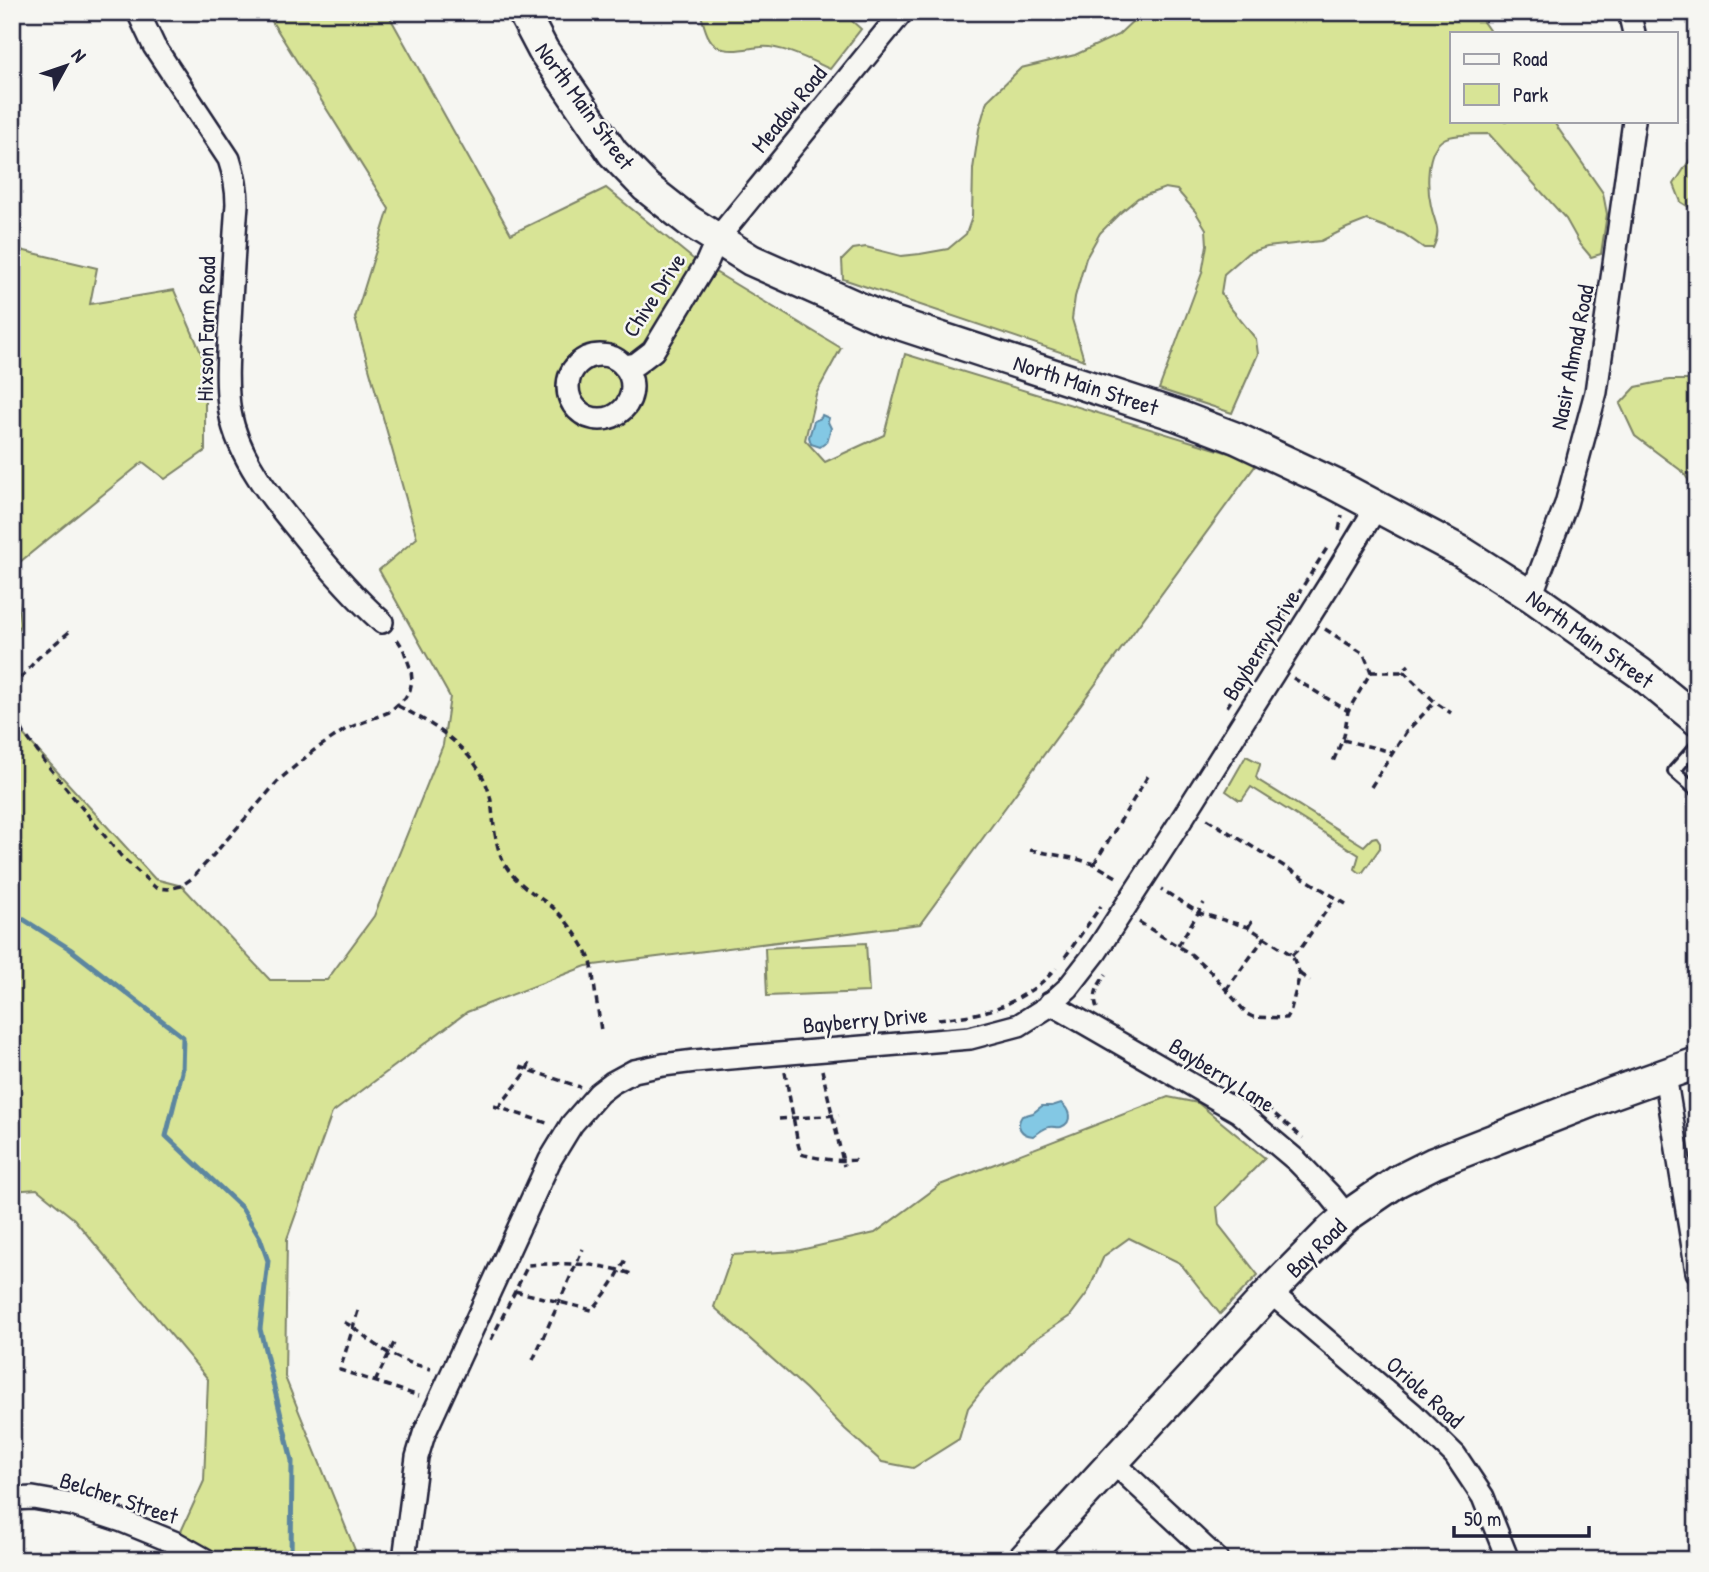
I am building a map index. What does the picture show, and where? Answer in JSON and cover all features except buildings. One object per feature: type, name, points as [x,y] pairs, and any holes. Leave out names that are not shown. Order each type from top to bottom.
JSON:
[{"type":"main road","name":"North Main Street","points":[[523,12],[550,62],[613,153],[646,187],[690,221],[751,260],[884,319],[1176,415],[1236,438],[1377,506],[1460,551],[1531,596],[1640,673],[1697,720]]},
{"type":"main road","name":"Bay Road","points":[[1023,1560],[1270,1292],[1347,1216],[1398,1181],[1434,1163],[1697,1063]]},
{"type":"street","name":"Hixson Farm Road","points":[[138,12],[154,46],[229,159],[237,189],[227,371],[230,413],[235,433],[243,451],[287,517],[335,576],[382,622]]},
{"type":"street","name":"Meadow Road","points":[[717,239],[902,12]]},
{"type":"street","points":[[1629,12],[1634,32]]},
{"type":"street","name":"Nasir Ahmad Road","points":[[1531,596],[1566,504],[1596,392],[1634,122]]},
{"type":"street","name":"Chive Drive","points":[[624,366],[636,364],[653,351],[707,262],[717,239]]},
{"type":"street","name":"Bayberry Drive","points":[[404,1560],[417,1457],[424,1434],[550,1160],[572,1125],[598,1093],[629,1073],[647,1067],[979,1036],[1019,1025],[1032,1018],[1075,980],[1100,946],[1377,506]]},
{"type":"street","name":"Bayberry Lane","points":[[1050,1003],[1238,1112],[1297,1161],[1347,1216]]},
{"type":"street","points":[[1665,1075],[1697,1272]]},
{"type":"street","name":"Oriole Road","points":[[1270,1292],[1413,1414],[1455,1455],[1483,1497],[1508,1560]]},
{"type":"street","points":[[1114,1462],[1218,1560]]},
{"type":"street","name":"Belcher Street","points":[[12,1499],[33,1498],[73,1505],[176,1543],[206,1560]]},
{"type":"lane","points":[[1697,745],[1674,771],[1697,791]]},
{"type":"path","points":[[1336,534],[1342,515]]},
{"type":"path","points":[[1225,711],[1330,543]]},
{"type":"path","points":[[69,632],[38,657],[18,681],[14,695],[17,719],[24,733],[121,856],[156,888],[168,889],[181,886],[191,879],[279,780],[313,751],[346,729],[389,712],[405,698],[412,680],[409,660],[382,622]]},
{"type":"path","points":[[1325,629],[1364,654],[1371,672]]},
{"type":"path","points":[[1371,672],[1403,671],[1409,665]]},
{"type":"path","points":[[1403,671],[1435,702],[1451,713]]},
{"type":"path","points":[[1332,764],[1343,740],[1348,711],[1371,672]]},
{"type":"path","points":[[1293,678],[1348,711]]},
{"type":"path","points":[[1371,787],[1406,732],[1435,702]]},
{"type":"path","points":[[398,706],[438,728],[462,749],[482,773],[490,798],[496,844],[504,863],[527,890],[552,907],[571,928],[591,962],[601,1031]]},
{"type":"path","points":[[1343,740],[1392,752]]},
{"type":"path","points":[[1094,864],[1148,776]]},
{"type":"path","points":[[1206,821],[1207,819],[1346,904]]},
{"type":"path","points":[[1030,850],[1094,864],[1123,881]]},
{"type":"path","points":[[1161,889],[1199,913],[1248,927],[1265,937],[1292,954],[1300,974],[1310,981]]},
{"type":"path","points":[[1292,954],[1302,946],[1335,898]]},
{"type":"path","points":[[926,1021],[990,1011],[1049,978],[1105,899]]},
{"type":"path","points":[[1178,946],[1204,903]]},
{"type":"path","points":[[1248,927],[1254,918]]},
{"type":"path","points":[[1139,922],[1192,954],[1247,1014],[1253,1017],[1286,1018],[1292,1009],[1300,974]]},
{"type":"path","points":[[1226,990],[1265,937]]},
{"type":"path","points":[[1103,1016],[1094,1000],[1097,988],[1109,968]]},
{"type":"path","points":[[531,1060],[528,1069],[496,1107],[550,1124]]},
{"type":"path","points":[[520,1067],[580,1087],[573,1093]]},
{"type":"path","points":[[822,1070],[844,1164]]},
{"type":"path","points":[[785,1072],[802,1154],[844,1164],[857,1160]]},
{"type":"path","points":[[1262,1105],[1309,1144]]},
{"type":"path","points":[[544,1134],[555,1115]]},
{"type":"path","points":[[779,1119],[839,1115]]},
{"type":"path","points":[[533,1360],[583,1249]]},
{"type":"path","points":[[515,1291],[592,1310],[621,1270],[627,1257]]},
{"type":"path","points":[[491,1340],[528,1265],[575,1265],[631,1273]]},
{"type":"path","points":[[358,1311],[340,1370],[419,1396],[414,1407]]},
{"type":"path","points":[[344,1322],[398,1358],[431,1369],[428,1377]]},
{"type":"path","points":[[375,1382],[396,1339]]},
{"type":"green space","points":[[266,12],[387,12],[511,234],[606,188],[692,258],[841,348],[816,394],[805,440],[825,462],[884,435],[905,354],[1258,462],[920,924],[586,966],[467,1012],[332,1113],[287,1239],[285,1377],[359,1560],[168,1560],[204,1481],[208,1379],[74,1219],[37,1189],[12,1191],[12,722],[155,879],[182,886],[270,980],[327,980],[374,916],[443,745],[450,697],[379,570],[417,538],[355,318],[389,209]]},
{"type":"green space","points":[[700,12],[842,12],[861,29],[830,69],[778,48],[722,48],[710,40]]},
{"type":"green space","points":[[1138,12],[1476,12],[1490,32],[1450,32],[1450,122],[1554,122],[1603,193],[1607,214],[1601,254],[1591,257],[1566,219],[1489,134],[1448,137],[1438,144],[1430,160],[1428,180],[1437,231],[1433,248],[1424,248],[1404,234],[1367,220],[1321,241],[1267,247],[1248,253],[1224,274],[1221,293],[1256,339],[1258,354],[1232,413],[1159,389],[1202,273],[1207,245],[1206,229],[1177,190],[1165,188],[1138,198],[1100,233],[1086,258],[1072,319],[1084,360],[843,279],[842,260],[853,249],[866,247],[901,256],[920,254],[948,249],[966,234],[972,217],[973,169],[979,129],[987,101],[1021,68],[1075,55],[1118,35],[1136,18]]},
{"type":"green space","points":[[1697,105],[1697,212],[1681,202],[1674,184],[1691,158],[1691,131]]},
{"type":"green space","points":[[12,248],[97,268],[90,304],[174,290],[205,362],[205,451],[165,479],[143,462],[15,566],[20,624],[12,652]]},
{"type":"green space","points":[[1669,380],[1697,380],[1697,493],[1683,472],[1635,436],[1620,404],[1636,387]]},
{"type":"green space","points":[[1246,756],[1260,763],[1256,777],[1258,780],[1364,846],[1376,837],[1380,848],[1363,872],[1355,869],[1359,855],[1251,787],[1242,800],[1226,791]]},
{"type":"green space","points":[[866,943],[869,992],[767,996],[765,948]]},
{"type":"green space","points":[[1168,1097],[1198,1103],[1265,1158],[1217,1207],[1219,1225],[1258,1275],[1220,1314],[1180,1263],[1129,1238],[1104,1256],[1088,1292],[1070,1316],[1031,1342],[984,1388],[968,1408],[959,1439],[913,1468],[882,1462],[806,1389],[714,1307],[732,1255],[796,1251],[875,1233],[940,1185]]},
{"type":"water","points":[[822,415],[829,418],[831,428],[827,442],[820,447],[811,444],[809,437],[814,421]]},
{"type":"water","points":[[1061,1103],[1069,1115],[1065,1125],[1047,1128],[1033,1136],[1020,1129],[1022,1116],[1033,1113],[1042,1106]]},
{"type":"waterway","points":[[12,912],[70,949],[183,1037],[182,1072],[166,1136],[242,1208],[260,1238],[268,1261],[260,1329],[292,1461],[291,1560]]}]
